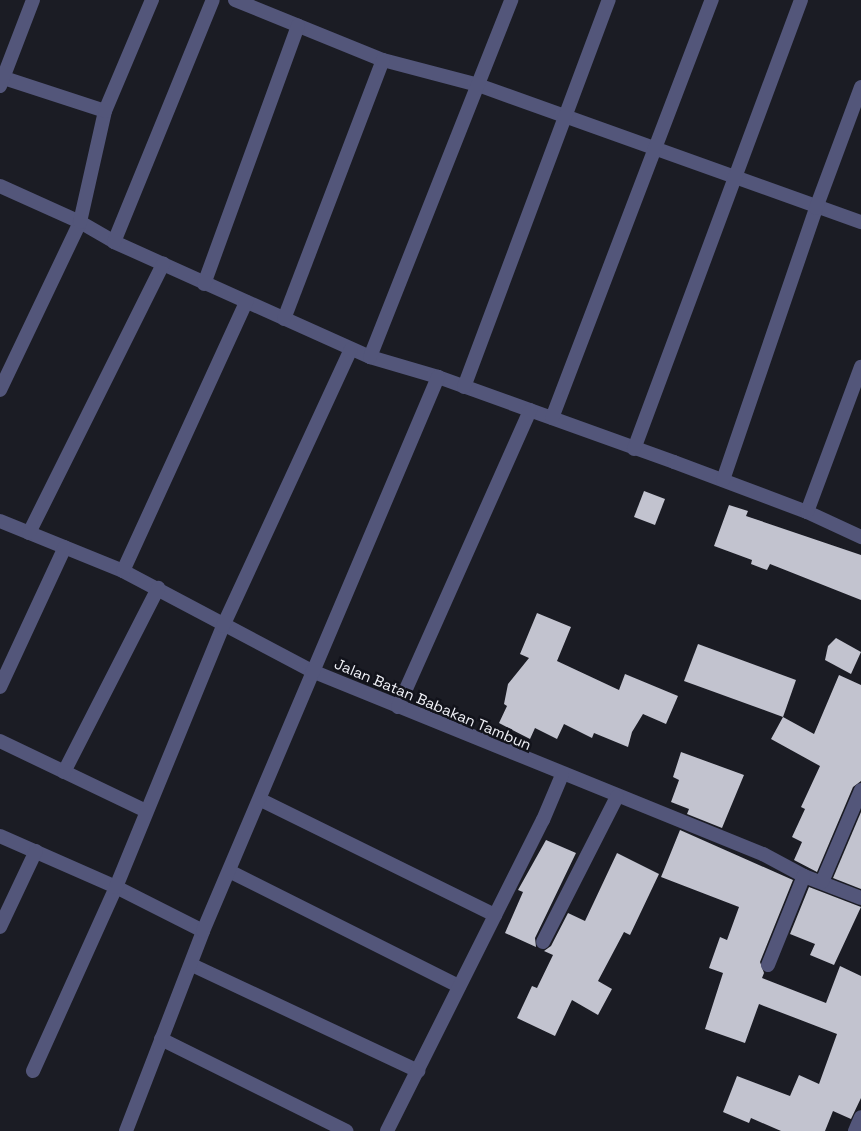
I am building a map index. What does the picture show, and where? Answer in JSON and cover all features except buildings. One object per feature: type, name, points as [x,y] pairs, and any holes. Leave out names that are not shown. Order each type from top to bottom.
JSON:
[{"type":"street","points":[[33,0],[2,82],[105,111]]},
{"type":"street","points":[[0,390],[80,222],[105,111],[152,0]]},
{"type":"street","points":[[114,242],[212,0]]},
{"type":"street","points":[[235,0],[383,60],[478,85],[567,116],[656,151],[861,222]]},
{"type":"street","points":[[370,357],[511,0]]},
{"type":"street","points":[[464,387],[609,0]]},
{"type":"street","points":[[552,418],[656,151],[712,0]]},
{"type":"street","points":[[634,449],[733,178],[801,0]]},
{"type":"street","points":[[204,284],[298,26]]},
{"type":"street","points":[[284,320],[383,60]]},
{"type":"street","points":[[723,480],[816,208],[861,87]]},
{"type":"street","points":[[0,186],[80,222],[114,242],[204,284],[370,357],[438,377],[723,480],[807,512],[861,537]]},
{"type":"street","points":[[29,532],[163,264]]},
{"type":"street","points":[[123,571],[246,302]]},
{"type":"street","points":[[33,1071],[116,886],[223,626],[351,349]]},
{"type":"street","points":[[807,512],[861,367]]},
{"type":"street","points":[[126,1131],[192,965],[203,932],[231,872],[303,701],[312,671],[438,377]]},
{"type":"street","points":[[398,707],[530,410]]},
{"type":"street","name":"Jalan Batan Babakan Tambun","points":[[0,522],[123,571],[158,588],[223,626],[312,671],[562,775],[763,854],[804,876],[861,898]]},
{"type":"street","points":[[0,687],[65,547]]},
{"type":"street","points":[[64,772],[158,588]]},
{"type":"street","points":[[0,741],[146,811]]},
{"type":"street","points":[[387,1131],[495,915],[562,775]]},
{"type":"street","points":[[822,882],[861,790]]},
{"type":"street","points":[[543,942],[617,797]]},
{"type":"street","points":[[261,800],[495,915]]},
{"type":"street","points":[[0,836],[116,886],[203,932]]},
{"type":"street","points":[[0,927],[36,851]]},
{"type":"street","points":[[231,872],[460,986]]},
{"type":"street","points":[[768,965],[804,876]]},
{"type":"street","points":[[192,965],[418,1071]]},
{"type":"street","points":[[161,1039],[346,1131]]},
{"type":"street","points":[[855,1131],[861,1117]]}]
